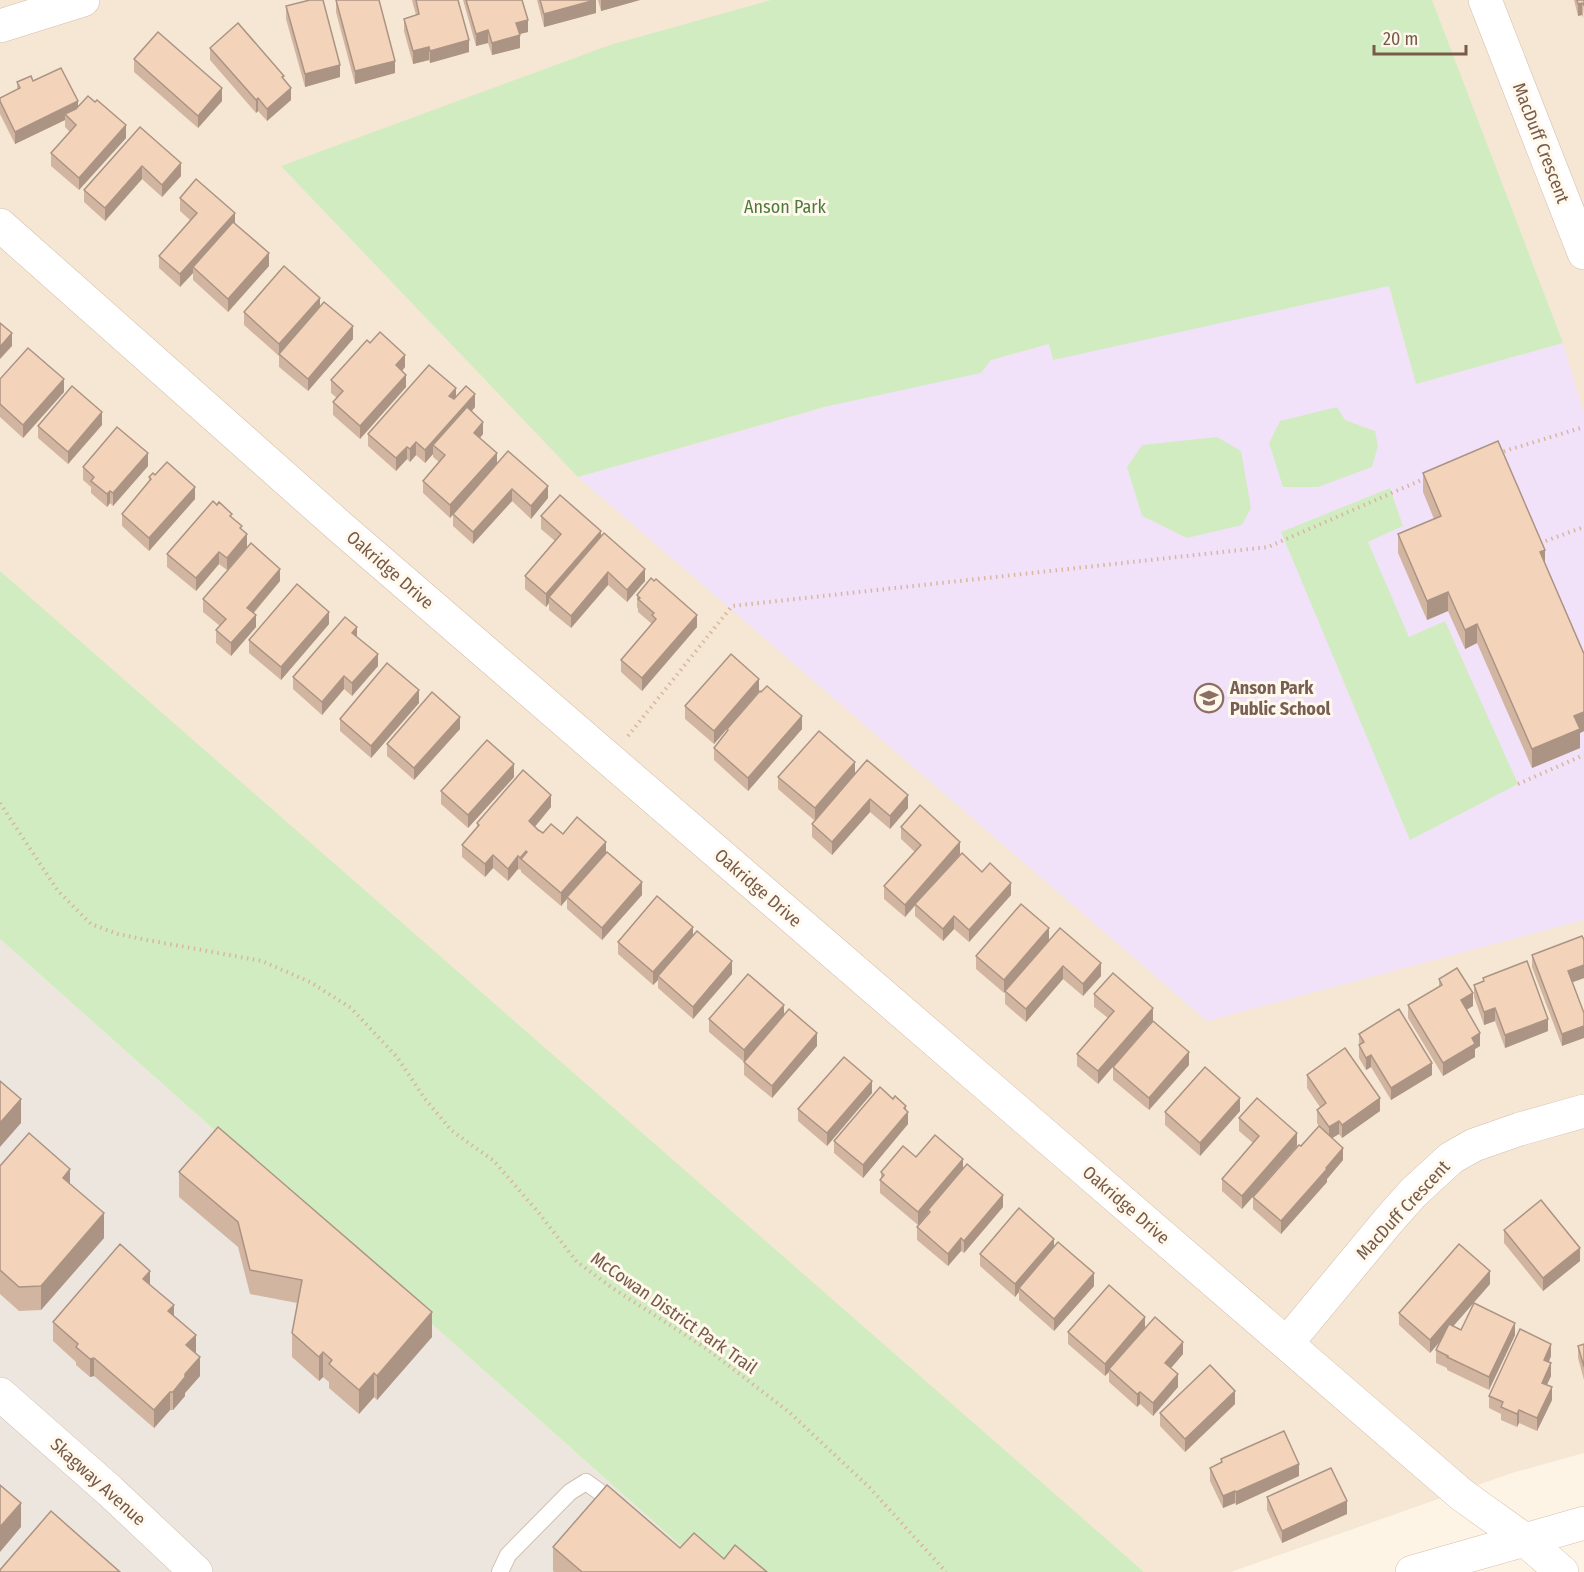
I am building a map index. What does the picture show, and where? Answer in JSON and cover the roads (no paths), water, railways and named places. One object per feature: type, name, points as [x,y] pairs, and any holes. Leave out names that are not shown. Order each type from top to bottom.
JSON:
[{"type":"street","points":[[0,26],[83,0]]},
{"type":"street","name":"MacDuff Crescent","points":[[1485,0],[1584,253]]},
{"type":"street","name":"Oakridge Drive","points":[[0,225],[330,518],[610,761],[1462,1495],[1526,1540],[1562,1572]]},
{"type":"street","name":"MacDuff Crescent","points":[[1287,1343],[1389,1220],[1413,1193],[1451,1158],[1483,1142],[1584,1111]]},
{"type":"street","name":"Skagway Avenue","points":[[0,1394],[110,1491],[196,1572]]},
{"type":"street","points":[[1412,1572],[1584,1523]]},
{"type":"lane","points":[[500,1572],[508,1555],[570,1492],[586,1482],[633,1516]]},
{"type":"place","name":"Anson Park Public School","points":[[1209,698]]},
{"type":"park label","name":"Anson Park","points":[[785,207]]}]
